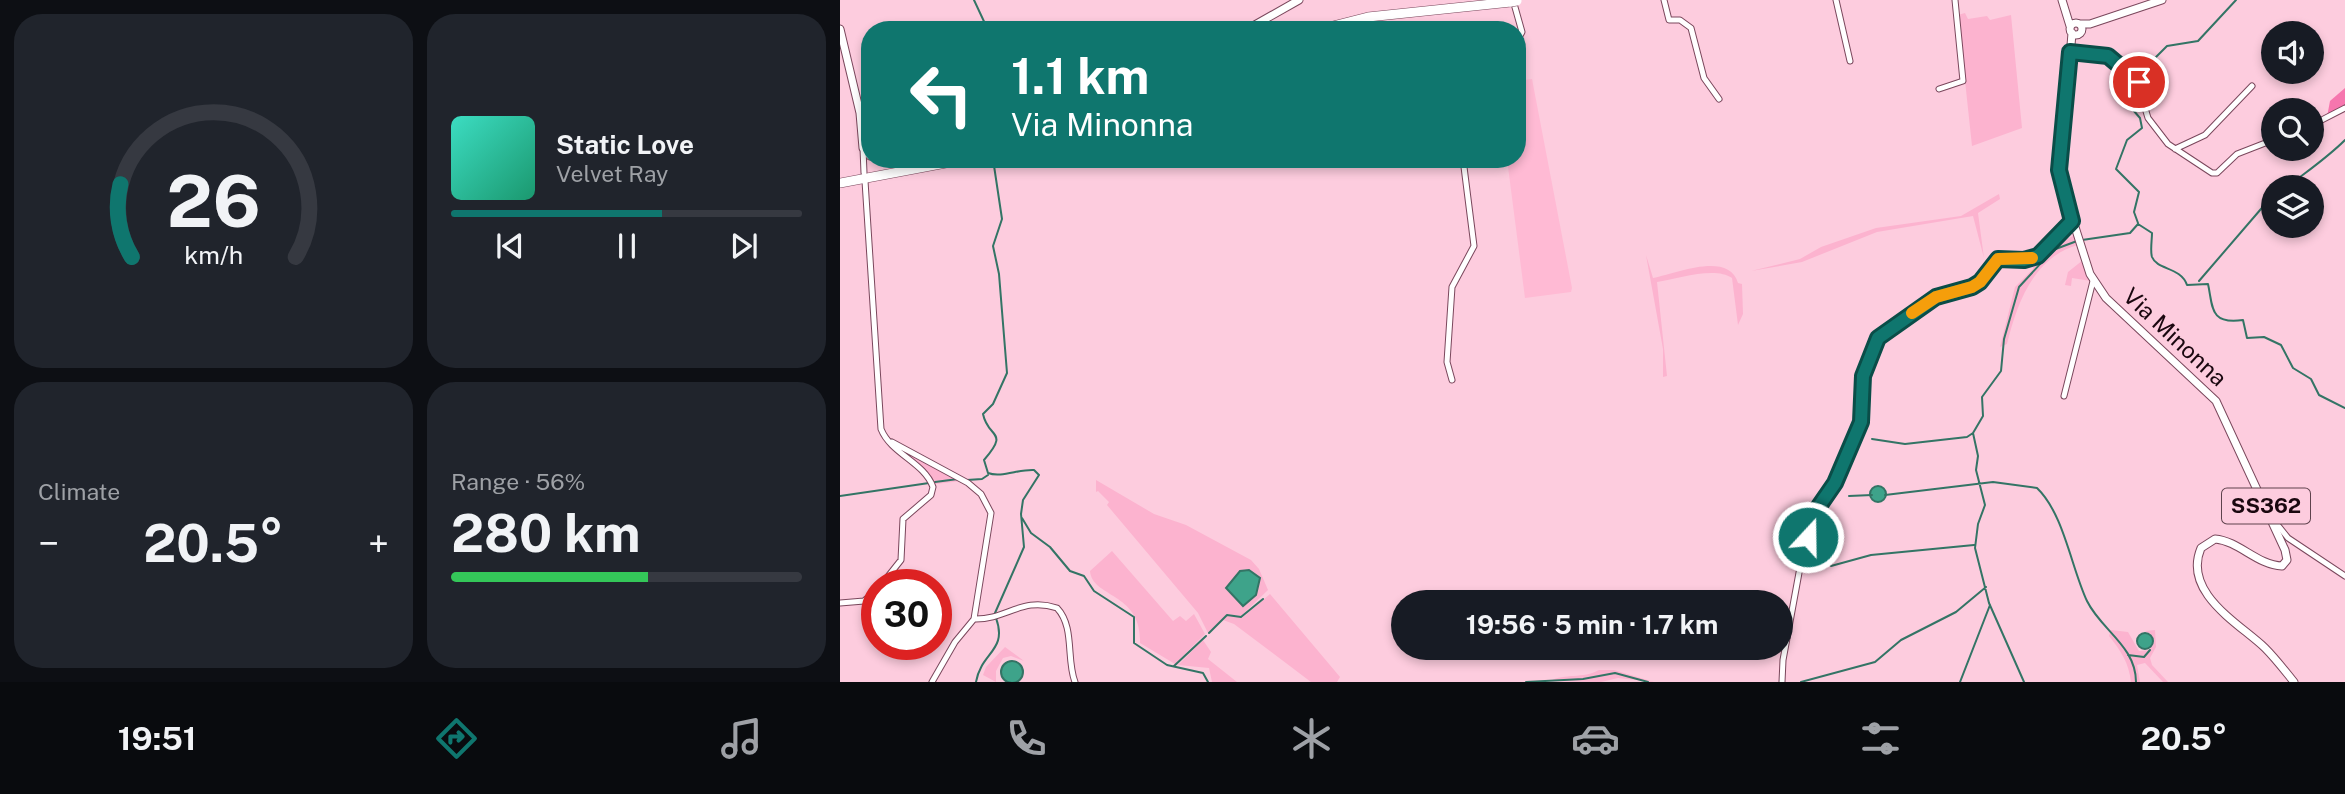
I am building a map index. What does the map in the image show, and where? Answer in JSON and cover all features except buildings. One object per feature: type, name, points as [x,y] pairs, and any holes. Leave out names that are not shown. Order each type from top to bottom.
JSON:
[{"type":"highway","points":[[1338,21],[1367,13],[1491,0]]},
{"type":"highway","points":[[1352,21],[1527,0]]},
{"type":"highway","points":[[840,181],[904,168]]},
{"type":"highway","points":[[840,181],[915,168]]},
{"type":"main road","points":[[1262,21],[1299,0]]},
{"type":"main road","name":"Via Minonna","points":[[2062,0],[2075,27],[2059,170],[2072,221],[2093,281],[2106,298],[2216,401],[2287,556],[2282,565],[2272,565],[2227,541],[2215,539],[2201,548],[2198,562],[2207,592],[2216,606],[2265,648],[2294,682]]},
{"type":"main road","name":"SS362","points":[[2075,27],[2162,0]]},
{"type":"main road","name":"Via Minonna","points":[[2074,53],[2075,27]]},
{"type":"main road","points":[[840,29],[861,125]]},
{"type":"street","points":[[1664,0],[1669,20],[1680,20],[1691,29],[1704,78],[1718,99]]},
{"type":"street","points":[[1836,0],[1850,61]]},
{"type":"street","points":[[1939,89],[1963,81],[1955,0]]},
{"type":"street","points":[[1514,1],[1519,21]]},
{"type":"street","points":[[2074,53],[2108,56],[2139,82],[2148,118],[2174,149],[2215,173],[2237,154],[2261,145]]},
{"type":"street","points":[[2174,149],[2205,135],[2252,86]]},
{"type":"street","points":[[2324,119],[2345,108]]},
{"type":"street","points":[[864,173],[865,168]]},
{"type":"street","points":[[1452,380],[1447,362],[1452,287],[1474,246],[1464,168]]},
{"type":"street","points":[[865,181],[881,422],[887,440],[927,476],[933,486],[931,495],[903,519],[901,560],[894,569]]},
{"type":"street","points":[[1782,682],[1785,647],[1804,551],[1815,512],[1835,483],[1861,422],[1861,389],[1872,347],[1882,334],[1936,297],[1972,287],[1980,282],[1998,259],[2024,260],[2038,256],[2072,221]]},
{"type":"street","name":"Via Minonna","points":[[2064,396],[2093,281]]},
{"type":"street","points":[[887,440],[962,479],[981,494],[991,513],[974,619],[955,642],[932,682]]},
{"type":"street","points":[[2271,518],[2288,538],[2345,576]]},
{"type":"street","points":[[840,603],[861,601]]},
{"type":"street","points":[[974,619],[996,617],[1025,604],[1053,607],[1060,611],[1069,639],[1074,682]]},
{"type":"shaded area","points":[[1965,13],[1968,19],[1987,16],[1990,20],[2011,15],[2022,128],[1972,146],[1958,15]]},
{"type":"shaded area","points":[[1532,79],[1572,288],[1571,292],[1525,298],[1508,168],[1526,168],[1526,80]]},
{"type":"shaded area","points":[[2345,88],[2345,107],[2327,117],[2330,101]]},
{"type":"shaded area","points":[[1999,194],[2000,199],[1978,213],[1984,258],[1973,216],[1877,232],[1802,262],[1751,271],[1800,259],[1821,247],[1876,228],[1961,216]]},
{"type":"shaded area","points":[[2075,235],[2078,245],[2050,260],[2030,284],[2016,313],[2007,344],[2000,347],[2015,287],[2033,269],[2031,260],[2058,239],[2065,240]]},
{"type":"shaded area","points":[[1646,255],[1653,278],[1713,266],[1733,273],[1738,283],[1742,284],[1743,314],[1738,325],[1732,278],[1706,273],[1657,282],[1667,376],[1663,377],[1663,349]]},
{"type":"shaded area","points":[[2083,260],[2091,281],[2072,278],[2071,286],[2065,285],[2068,272]]},
{"type":"shaded area","points":[[895,445],[961,481],[935,484]]},
{"type":"shaded area","points":[[1096,480],[1154,514],[1186,525],[1251,560],[1259,569],[1268,590],[1241,616],[1227,614],[1208,633],[1198,613],[1107,505],[1109,502],[1096,492]]},
{"type":"shaded area","points":[[1878,486],[1884,488],[1884,500],[1878,502],[1872,500],[1870,494],[1872,488]]},
{"type":"shaded area","points":[[1112,551],[1173,621],[1180,616],[1186,621],[1194,614],[1205,634],[1175,664],[1140,643],[1139,626],[1133,614],[1126,605],[1093,580],[1090,571]]},
{"type":"shaded area","points":[[1249,570],[1260,578],[1256,595],[1243,606],[1226,588],[1240,571]]},
{"type":"shaded area","points":[[1270,594],[1340,677],[1337,682],[1311,682],[1234,624],[1223,620],[1228,615],[1242,618]]},
{"type":"shaded area","points":[[2111,630],[2128,632],[2139,651],[2150,650],[2151,634],[2145,631],[2155,630],[2156,647],[2150,658],[2152,665],[2168,682],[2163,682],[2145,663],[2137,665],[2140,682],[2131,682],[2124,658],[2109,636]]},
{"type":"shaded area","points":[[2142,633],[2148,633],[2153,641],[2151,647],[2142,649],[2137,644],[2137,638]]},
{"type":"shaded area","points":[[1203,640],[1211,652],[1208,659],[1237,682],[1212,682],[1209,668],[1178,665]]},
{"type":"shaded area","points":[[1005,647],[1024,661],[1011,656],[1003,658],[996,671],[996,682],[983,675],[986,667]]},
{"type":"shaded area","points":[[1012,661],[1020,664],[1023,672],[1020,680],[1012,683],[1004,680],[1001,672],[1004,664]]},
{"type":"shaded area","points":[[1599,670],[1614,670],[1654,682],[1618,678],[1601,682],[1550,681]]},
{"type":"waterway","points":[[974,0],[984,21]]},
{"type":"waterway","points":[[2138,223],[2134,212],[2139,192],[2116,169],[2127,140],[2142,128],[2140,118],[2127,103],[2129,77],[2137,60],[2150,63],[2167,46],[2198,41],[2236,0]]},
{"type":"waterway","points":[[2303,175],[2345,140]]},
{"type":"waterway","points":[[994,168],[1002,219],[993,246],[999,274],[1007,373],[993,404],[983,414],[996,439],[996,444],[984,460],[988,473],[1034,470],[1039,475],[1023,500],[1021,514],[1024,547],[995,613]]},
{"type":"waterway","points":[[2199,281],[2261,209]]},
{"type":"waterway","points":[[2138,224],[2152,233],[2151,255],[2155,261],[2180,275],[2187,285],[2208,284],[2212,306],[2218,317],[2232,321],[2243,320],[2247,338],[2264,337],[2281,345],[2293,368],[2311,379],[2319,395],[2345,408]]},
{"type":"waterway","points":[[2082,240],[2130,233],[2138,224]]},
{"type":"waterway","points":[[2024,682],[1989,603],[1975,548],[1978,524],[1985,505],[1976,470],[1978,456],[1973,433],[1983,416],[1982,397],[2001,371],[2004,339],[2019,287],[2053,250],[2077,241]]},
{"type":"waterway","points":[[1872,439],[1905,444],[1967,437],[1973,433]]},
{"type":"waterway","points":[[967,480],[982,479],[988,475]]},
{"type":"waterway","points":[[935,482],[958,479]]},
{"type":"waterway","points":[[1885,495],[1993,482],[2037,488],[2054,512],[2087,601],[2124,648],[2134,669],[2136,682]]},
{"type":"waterway","points":[[840,496],[929,483]]},
{"type":"waterway","points":[[1849,496],[1872,495]]},
{"type":"waterway","points":[[1022,518],[1031,533],[1050,547],[1070,571],[1084,576],[1094,591],[1134,617],[1134,643],[1167,665],[1203,673],[1208,682]]},
{"type":"waterway","points":[[1831,566],[1871,555],[1974,545]]},
{"type":"waterway","points":[[1801,682],[1875,662],[1901,640],[1956,612],[1986,587]]},
{"type":"waterway","points":[[1209,633],[1227,615],[1241,617],[1263,599]]},
{"type":"waterway","points":[[1960,682],[1990,605]]},
{"type":"waterway","points":[[976,682],[983,664],[999,638],[996,618]]},
{"type":"waterway","points":[[1174,666],[1206,636]]},
{"type":"waterway","points":[[2128,655],[2144,657],[2150,650]]},
{"type":"waterway","points":[[1526,682],[1583,679],[1615,673],[1648,682]]},
{"type":"slow traffic","points":[[1912,313],[1936,297],[1972,287],[1980,282],[1989,274],[1998,259],[2032,258]]},
{"type":"route","points":[[1808,537],[1815,512],[1835,483],[1861,422],[1863,376],[1872,347],[1878,338],[1936,297],[1972,287],[1980,282],[1989,274],[1998,259],[2024,260],[2038,256],[2072,221],[2059,170],[2070,52],[2108,56],[2139,82]]}]
